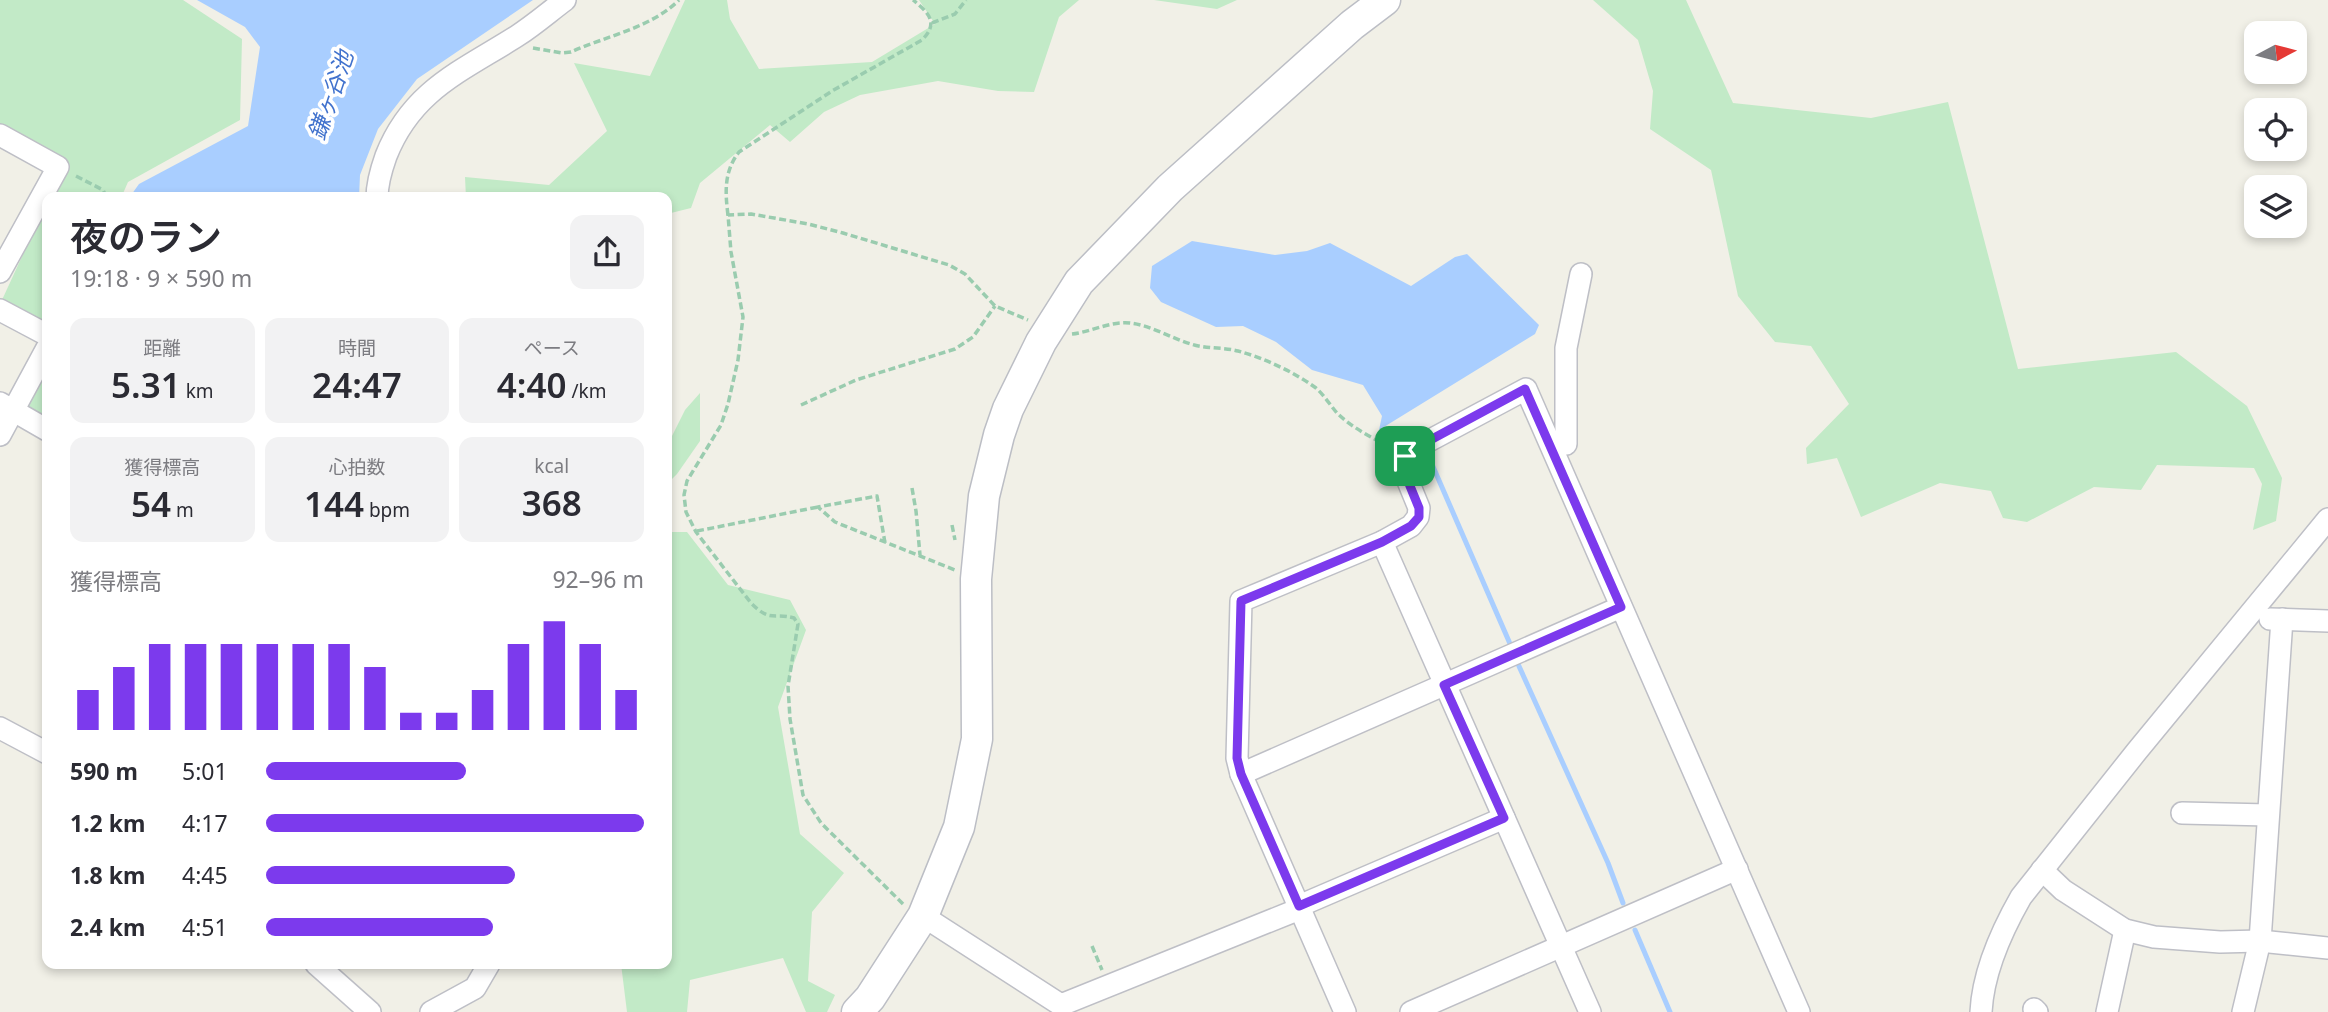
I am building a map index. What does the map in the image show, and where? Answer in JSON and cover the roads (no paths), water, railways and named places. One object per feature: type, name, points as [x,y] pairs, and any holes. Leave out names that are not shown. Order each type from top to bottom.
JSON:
[{"type":"street","points":[[377,192],[393,139],[422,99],[449,77],[508,42],[565,0]]},
{"type":"street","points":[[857,1012],[870,998],[922,917],[959,827],[977,739],[976,579],[984,496],[1008,409],[1049,329],[1079,282],[1170,188],[1352,25],[1385,0]]},
{"type":"street","points":[[0,135],[58,167],[44,192]]},
{"type":"street","points":[[0,272],[42,196]]},
{"type":"street","points":[[1552,445],[1566,444],[1566,348],[1581,274]]},
{"type":"street","points":[[0,310],[42,332]]},
{"type":"street","points":[[0,435],[7,407],[42,355]]},
{"type":"street","points":[[1345,1012],[1241,774],[1237,758],[1241,601],[1382,542],[1411,526],[1419,517],[1419,508],[1401,464],[1408,452],[1525,389],[1552,445],[1799,1012]]},
{"type":"street","points":[[7,407],[42,427]]},
{"type":"street","points":[[1981,1012],[1982,988],[2008,920],[2021,897],[2328,519]]},
{"type":"street","points":[[1382,542],[1590,1012]]},
{"type":"street","points":[[1241,774],[1621,607]]},
{"type":"street","points":[[2247,618],[2328,621]]},
{"type":"street","points":[[2243,1012],[2260,941],[2282,619]]},
{"type":"street","points":[[0,728],[42,750]]},
{"type":"street","points":[[2182,813],[2268,815]]},
{"type":"street","points":[[922,917],[1061,1004],[1292,912],[1299,906],[1504,818]]},
{"type":"street","points":[[1411,1012],[1737,869]]},
{"type":"street","points":[[2042,870],[2063,890],[2125,930],[2154,937],[2220,943],[2260,941],[2328,948]]},
{"type":"street","points":[[2107,1012],[2125,930]]},
{"type":"street","points":[[322,969],[370,1012]]},
{"type":"street","points":[[431,1012],[475,988],[486,969]]},
{"type":"water","name":"鎌ヶ谷池","points":[[197,0],[533,0],[417,79],[378,129],[360,175],[359,192],[133,192],[139,184],[248,126],[260,47],[245,27]]},
{"type":"water","points":[[1192,241],[1275,255],[1307,251],[1330,243],[1411,286],[1455,257],[1467,254],[1539,325],[1535,334],[1379,430],[1382,416],[1363,385],[1312,370],[1276,342],[1243,326],[1216,327],[1161,302],[1150,288],[1152,266]]},
{"type":"waterway","points":[[1431,462],[1511,646]]},
{"type":"waterway","points":[[1518,664],[1608,863],[1623,903]]},
{"type":"waterway","points":[[1635,930],[1670,1012]]}]
